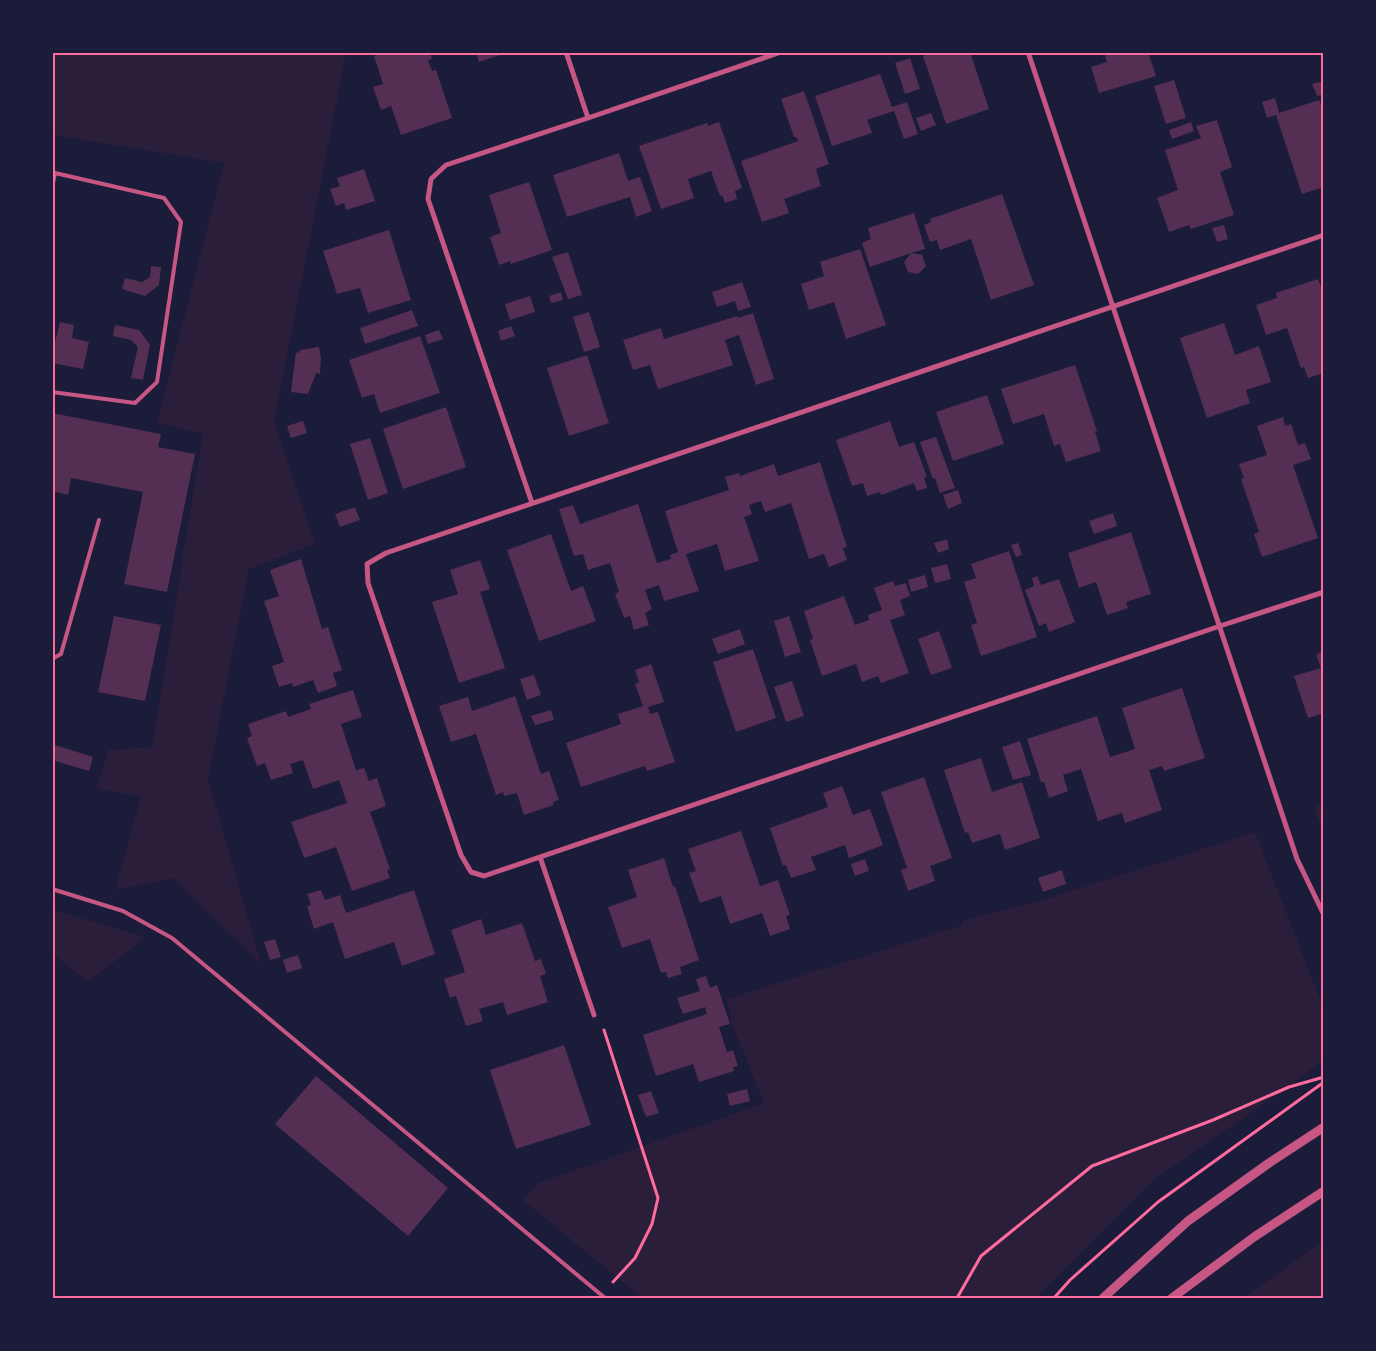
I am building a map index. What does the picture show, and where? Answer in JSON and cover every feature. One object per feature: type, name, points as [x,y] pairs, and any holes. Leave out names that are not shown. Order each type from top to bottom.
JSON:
[{"type":"street","points":[[566,52],[588,118]]},
{"type":"street","points":[[532,503],[428,199],[431,179],[446,165],[780,52]]},
{"type":"street","points":[[1028,52],[1297,859],[1324,915]]},
{"type":"street","points":[[1324,235],[386,553],[368,564],[368,583],[461,855],[471,872],[484,876],[1324,592]]},
{"type":"street","points":[[540,857],[594,1015]]},
{"type":"street","points":[[1103,1298],[1188,1222],[1269,1163],[1324,1127]]},
{"type":"street","points":[[1172,1298],[1254,1237],[1324,1191]]},
{"type":"lane","points":[[52,188],[54,173],[164,198],[181,222],[157,382],[135,403],[52,392]]},
{"type":"lane","points":[[52,659],[60,654],[99,520]]},
{"type":"lane","points":[[52,888],[123,911],[172,938],[605,1298]]},
{"type":"path","points":[[594,1015],[604,1030],[658,1198],[652,1224],[635,1258],[601,1295]]},
{"type":"path","points":[[957,1298],[981,1256],[1092,1166],[1213,1120],[1289,1087],[1324,1077]]},
{"type":"path","points":[[1054,1298],[1070,1280],[1158,1202],[1324,1082]]},
{"type":"shaded area","points":[[52,53],[346,53],[274,423],[315,544],[249,569],[208,779],[261,964],[173,878],[115,890],[141,797],[96,788],[109,750],[152,747],[203,434],[157,423],[224,163],[53,135]]},
{"type":"shaded area","points":[[1324,804],[1323,831],[1314,807]]},
{"type":"shaded area","points":[[1255,832],[1323,1007],[1323,1060],[1289,1087],[1154,1179],[1035,1298],[642,1298],[523,1200],[538,1183],[764,1103],[730,1019],[732,1018],[726,999],[963,925],[962,921],[1046,899]]},
{"type":"shaded area","points":[[52,910],[146,937],[88,982],[53,954]]},
{"type":"shaded area","points":[[1323,1241],[1323,1298],[1244,1298]]},
{"type":"building","points":[[382,52],[430,52],[432,59],[428,60],[432,71],[436,70],[452,118],[401,135],[391,106],[381,110],[373,87],[383,84],[374,56]]},
{"type":"building","points":[[476,52],[506,52],[506,53],[479,62]]},
{"type":"building","points":[[933,52],[970,52],[989,109],[946,124],[923,56]]},
{"type":"building","points":[[1104,52],[1148,52],[1156,76],[1099,93],[1091,67],[1107,62]]},
{"type":"building","points":[[910,58],[920,89],[905,94],[895,63]]},
{"type":"building","points":[[880,74],[892,107],[907,102],[918,134],[904,139],[894,111],[867,120],[872,133],[832,146],[815,96]]},
{"type":"building","points":[[1174,80],[1186,118],[1166,124],[1154,86]]},
{"type":"building","points":[[1324,81],[1324,94],[1317,96],[1312,84]]},
{"type":"building","points":[[804,91],[829,164],[816,169],[821,186],[784,199],[789,213],[762,222],[741,161],[798,141],[794,137],[781,99]]},
{"type":"building","points":[[1275,98],[1279,113],[1319,100],[1321,104],[1324,103],[1324,187],[1302,194],[1276,115],[1267,118],[1262,102]]},
{"type":"building","points":[[931,113],[936,125],[921,131],[916,118]]},
{"type":"building","points":[[1217,120],[1232,167],[1220,172],[1234,215],[1191,229],[1189,225],[1169,232],[1157,198],[1178,190],[1165,150],[1201,138],[1196,126]]},
{"type":"building","points":[[719,122],[742,188],[735,191],[737,199],[725,203],[722,195],[720,196],[711,171],[688,179],[694,198],[661,209],[639,146],[707,123],[708,126]]},
{"type":"building","points":[[1191,122],[1194,131],[1172,139],[1169,130]]},
{"type":"building","points":[[619,153],[628,181],[640,177],[652,211],[636,217],[630,197],[567,217],[553,175]]},
{"type":"building","points":[[364,169],[375,201],[346,210],[344,203],[336,206],[330,189],[340,186],[337,178]]},
{"type":"building","points":[[529,182],[552,250],[511,264],[510,261],[499,265],[490,237],[501,233],[489,195]]},
{"type":"building","points":[[1002,194],[1034,285],[991,300],[971,239],[940,250],[937,240],[930,242],[924,225],[931,222],[930,219]]},
{"type":"building","points":[[914,213],[925,249],[870,267],[862,243],[871,239],[868,228]]},
{"type":"building","points":[[1224,225],[1228,239],[1217,242],[1212,228]]},
{"type":"building","points":[[389,230],[411,300],[368,313],[360,288],[337,294],[323,251]]},
{"type":"building","points":[[860,249],[886,325],[846,339],[834,302],[809,310],[801,284],[824,276],[820,262]]},
{"type":"building","points":[[568,252],[582,295],[568,299],[552,257]]},
{"type":"building","points":[[911,253],[922,255],[926,266],[918,274],[908,272],[904,262]]},
{"type":"building","points":[[151,266],[161,267],[159,285],[145,296],[122,289],[125,278],[142,282],[150,277]]},
{"type":"building","points":[[1318,279],[1324,296],[1324,373],[1308,378],[1304,367],[1301,368],[1287,328],[1266,335],[1256,305],[1277,298],[1276,293]]},
{"type":"building","points":[[742,282],[751,307],[738,311],[735,301],[717,307],[712,292]]},
{"type":"building","points":[[561,292],[563,300],[551,303],[549,296]]},
{"type":"building","points":[[530,296],[535,312],[510,320],[505,304]]},
{"type":"building","points":[[412,310],[418,326],[365,344],[360,328]]},
{"type":"building","points":[[589,312],[600,347],[584,352],[573,317]]},
{"type":"building","points":[[753,313],[774,379],[756,385],[739,335],[725,340],[733,365],[658,389],[650,365],[633,370],[623,340],[661,328],[664,339],[737,316],[738,318]]},
{"type":"building","points":[[60,322],[74,325],[72,338],[89,342],[83,369],[52,363],[52,355]]},
{"type":"building","points":[[1224,323],[1235,355],[1259,346],[1271,382],[1246,390],[1250,403],[1207,418],[1180,338]]},
{"type":"building","points":[[115,325],[139,330],[150,345],[143,380],[131,378],[138,347],[131,340],[113,336]]},
{"type":"building","points":[[511,326],[515,336],[501,341],[498,331]]},
{"type":"building","points":[[439,330],[443,339],[428,344],[425,335]]},
{"type":"building","points":[[420,336],[440,393],[380,413],[374,394],[362,398],[349,360]]},
{"type":"building","points":[[319,347],[321,358],[320,374],[316,373],[308,394],[291,392],[296,352],[299,353],[300,350]]},
{"type":"building","points":[[587,355],[609,423],[569,436],[547,368]]},
{"type":"building","points":[[1075,365],[1097,431],[1095,432],[1101,451],[1066,462],[1060,444],[1054,446],[1044,414],[1013,424],[1001,389]]},
{"type":"building","points":[[987,395],[1004,444],[953,461],[936,412]]},
{"type":"building","points":[[446,407],[466,467],[403,489],[383,429]]},
{"type":"building","points":[[52,413],[161,434],[158,447],[195,454],[167,592],[124,584],[143,492],[71,478],[68,495],[52,491]]},
{"type":"building","points":[[1283,417],[1285,426],[1291,424],[1298,445],[1305,443],[1311,459],[1293,465],[1318,538],[1262,557],[1254,534],[1259,532],[1241,479],[1244,478],[1239,464],[1267,455],[1257,426]]},
{"type":"building","points":[[303,421],[307,433],[291,438],[287,426]]},
{"type":"building","points":[[890,421],[899,447],[914,442],[927,477],[924,478],[927,488],[917,491],[914,483],[881,495],[880,492],[867,496],[863,483],[852,486],[836,440]]},
{"type":"building","points":[[936,437],[955,488],[940,493],[920,442]]},
{"type":"building","points":[[370,438],[388,493],[368,500],[350,444]]},
{"type":"building","points":[[820,462],[847,547],[843,548],[847,560],[829,567],[824,554],[809,559],[791,503],[765,512],[761,501],[749,505],[752,514],[744,517],[759,561],[725,571],[717,544],[686,554],[699,591],[664,601],[659,585],[645,590],[652,609],[645,613],[649,625],[634,630],[630,616],[624,618],[615,594],[619,592],[610,563],[588,570],[583,554],[574,556],[559,509],[573,505],[580,524],[638,504],[657,563],[671,559],[670,555],[678,552],[665,511],[729,490],[725,477],[739,473],[740,476],[774,464],[778,476]]},
{"type":"building","points":[[958,490],[962,503],[948,509],[943,495]]},
{"type":"building","points":[[355,507],[360,520],[340,527],[335,514]]},
{"type":"building","points":[[1113,513],[1117,526],[1094,534],[1089,521]]},
{"type":"building","points":[[1131,532],[1151,594],[1126,602],[1128,608],[1107,615],[1096,582],[1079,588],[1068,553]]},
{"type":"building","points":[[551,534],[571,591],[583,586],[596,621],[539,641],[507,550]]},
{"type":"building","points":[[947,539],[949,549],[938,553],[934,543]]},
{"type":"building","points":[[1018,543],[1022,555],[1016,557],[1011,545]]},
{"type":"building","points":[[1009,551],[1037,637],[981,656],[971,625],[977,623],[964,582],[976,578],[971,564]]},
{"type":"building","points":[[301,559],[322,629],[328,627],[342,670],[333,673],[337,686],[318,693],[313,680],[293,687],[292,683],[279,687],[272,666],[284,662],[264,601],[279,596],[270,570]]},
{"type":"building","points":[[480,560],[490,589],[480,592],[505,668],[459,683],[432,602],[458,594],[450,570]]},
{"type":"building","points":[[947,564],[951,579],[935,583],[931,568]]},
{"type":"building","points":[[925,575],[928,587],[911,592],[908,580]]},
{"type":"building","points":[[1037,576],[1041,585],[1059,579],[1075,622],[1049,632],[1046,623],[1039,626],[1025,590],[1034,586],[1032,578]]},
{"type":"building","points":[[893,581],[895,586],[906,583],[910,596],[900,600],[905,615],[890,620],[909,673],[881,683],[878,676],[862,682],[856,664],[822,676],[810,640],[813,639],[804,611],[844,596],[855,625],[869,620],[868,615],[882,610],[874,588]]},
{"type":"building","points":[[114,616],[161,625],[145,701],[98,692]]},
{"type":"building","points":[[789,616],[801,652],[785,657],[774,621]]},
{"type":"building","points":[[740,629],[745,644],[718,654],[712,639]]},
{"type":"building","points":[[939,631],[952,668],[931,675],[918,639]]},
{"type":"building","points":[[753,649],[776,718],[736,732],[713,662]]},
{"type":"building","points":[[1324,652],[1324,713],[1308,718],[1294,676],[1321,668],[1316,654]]},
{"type":"building","points":[[651,664],[664,702],[648,707],[650,714],[658,712],[675,762],[647,771],[645,766],[581,787],[566,743],[621,724],[618,714],[643,706],[635,684],[639,682],[635,670]]},
{"type":"building","points":[[534,675],[541,695],[527,700],[520,679]]},
{"type":"building","points":[[792,681],[804,716],[786,722],[774,687]]},
{"type":"building","points":[[1182,688],[1205,758],[1164,771],[1162,766],[1149,770],[1162,810],[1125,823],[1122,813],[1098,821],[1081,769],[1063,775],[1068,791],[1049,798],[1044,782],[1041,782],[1027,739],[1097,716],[1110,757],[1135,749],[1122,708]]},
{"type":"building","points":[[353,690],[362,717],[341,724],[356,770],[364,768],[369,781],[377,778],[386,806],[370,812],[390,869],[387,870],[390,878],[352,891],[336,847],[304,858],[291,822],[347,803],[339,780],[313,789],[303,760],[290,764],[293,773],[271,780],[265,763],[257,766],[247,738],[252,736],[248,724],[286,711],[288,717],[311,709],[309,704]]},
{"type":"building","points":[[515,696],[541,774],[549,771],[559,800],[553,802],[554,805],[524,815],[517,793],[504,796],[503,792],[496,795],[476,734],[451,742],[439,706],[468,697],[472,711]]},
{"type":"building","points":[[551,710],[554,720],[535,725],[531,716]]},
{"type":"building","points":[[1020,741],[1031,775],[1013,780],[1002,747]]},
{"type":"building","points":[[52,744],[93,757],[89,771],[52,760]]},
{"type":"building","points":[[981,758],[992,792],[1022,782],[1040,838],[1005,850],[1000,834],[972,843],[968,832],[965,833],[944,770]]},
{"type":"building","points":[[924,777],[952,858],[930,866],[935,881],[908,891],[901,870],[907,868],[881,792]]},
{"type":"building","points":[[842,786],[853,815],[870,809],[883,845],[849,858],[845,845],[811,857],[816,870],[791,878],[786,865],[783,866],[770,828],[828,807],[823,793]]},
{"type":"building","points":[[741,831],[760,886],[778,880],[790,915],[786,916],[790,929],[770,936],[762,913],[730,924],[721,896],[700,903],[689,873],[696,871],[688,849]]},
{"type":"building","points":[[664,858],[699,960],[680,967],[682,974],[668,978],[666,972],[661,973],[650,939],[622,948],[608,907],[637,897],[628,870]]},
{"type":"building","points":[[865,859],[869,871],[855,876],[851,864]]},
{"type":"building","points":[[1062,870],[1066,884],[1043,892],[1038,878]]},
{"type":"building","points":[[321,890],[325,900],[340,895],[346,913],[414,890],[435,954],[402,966],[394,942],[345,959],[333,922],[314,929],[307,906],[311,905],[307,894]]},
{"type":"building","points":[[481,919],[486,935],[522,923],[535,961],[541,959],[546,974],[540,976],[548,1002],[507,1015],[503,1002],[479,1009],[483,1021],[466,1026],[456,996],[450,998],[444,979],[465,972],[451,930]]},
{"type":"building","points":[[275,939],[281,957],[270,960],[264,942]]},
{"type":"building","points":[[298,955],[302,968],[287,973],[283,960]]},
{"type":"building","points":[[706,976],[710,988],[717,985],[730,1024],[719,1027],[727,1052],[733,1050],[738,1066],[733,1067],[734,1071],[699,1082],[693,1064],[656,1076],[643,1035],[707,1014],[705,1007],[683,1014],[677,998],[700,991],[696,979]]},
{"type":"building","points":[[564,1045],[591,1125],[516,1149],[490,1070]]},
{"type":"building","points":[[316,1076],[448,1188],[408,1236],[275,1124]]},
{"type":"building","points":[[747,1089],[750,1101],[730,1106],[727,1094]]},
{"type":"building","points":[[651,1091],[659,1113],[646,1117],[638,1095]]}]
